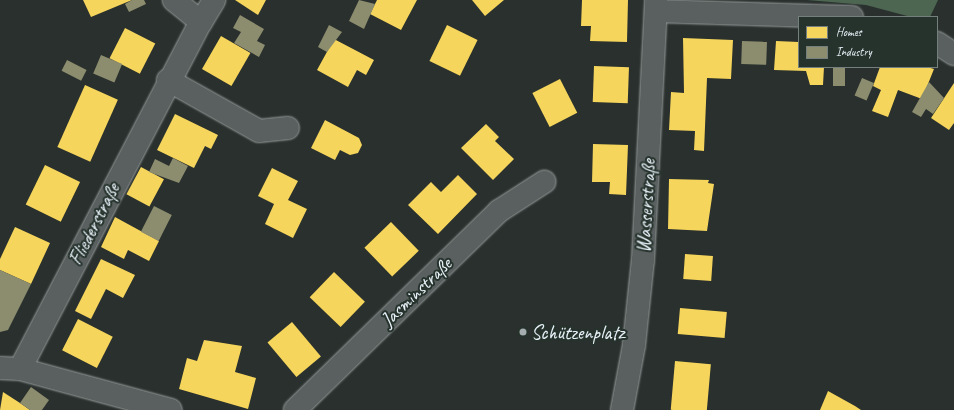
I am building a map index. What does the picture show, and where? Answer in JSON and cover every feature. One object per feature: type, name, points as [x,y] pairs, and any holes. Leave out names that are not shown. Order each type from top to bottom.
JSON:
[{"type":"street","points":[[174,0],[201,22]]},
{"type":"street","name":"Fliederstraße","points":[[10,368],[168,80],[214,0]]},
{"type":"street","points":[[656,5],[790,8],[845,16]]},
{"type":"street","name":"Wasserstraße","points":[[622,410],[634,345],[643,260],[656,5]]},
{"type":"street","points":[[938,44],[954,54]]},
{"type":"street","points":[[168,80],[259,131],[288,128]]},
{"type":"street","name":"Jasminstraße","points":[[295,410],[499,211],[544,182]]},
{"type":"street","points":[[10,368],[171,410]]},
{"type":"green space","points":[[807,0],[938,0],[930,16],[907,16],[866,5]]},
{"type":"building: Homes","points":[[83,0],[132,0],[91,17]]},
{"type":"building: Homes","points":[[235,0],[266,0],[258,15]]},
{"type":"building: Homes","points":[[377,0],[417,0],[401,30],[370,14]]},
{"type":"building: Homes","points":[[472,0],[504,0],[485,16]]},
{"type":"building: Homes","points":[[582,0],[628,0],[627,42],[590,41],[591,26],[581,26]]},
{"type":"building: Homes","points":[[447,25],[478,40],[460,76],[429,61]]},
{"type":"building: Homes","points":[[125,28],[155,43],[140,74],[110,58]]},
{"type":"building: Homes","points":[[221,36],[250,53],[231,86],[202,69]]},
{"type":"building: Homes","points":[[683,38],[733,40],[731,79],[707,78],[704,151],[694,150],[695,131],[669,130],[671,92],[684,93]]},
{"type":"building: Homes","points":[[334,39],[374,60],[366,75],[357,70],[348,87],[317,70]]},
{"type":"building: Homes","points":[[776,41],[798,42],[798,68],[824,68],[823,85],[810,85],[806,71],[774,70]]},
{"type":"building: Homes","points":[[594,66],[629,67],[628,103],[593,102]]},
{"type":"building: Homes","points":[[880,68],[934,69],[922,99],[898,90],[888,117],[872,111],[881,90],[873,86]]},
{"type":"building: Homes","points":[[560,79],[577,113],[550,127],[532,93]]},
{"type":"building: Homes","points":[[954,83],[954,123],[949,130],[931,118]]},
{"type":"building: Homes","points":[[85,85],[118,100],[90,162],[57,147]]},
{"type":"building: Homes","points":[[175,114],[218,135],[211,149],[205,146],[194,168],[157,150]]},
{"type":"building: Homes","points":[[325,120],[359,138],[362,145],[358,153],[350,155],[340,150],[335,160],[311,148]]},
{"type":"building: Homes","points":[[486,124],[499,137],[495,141],[514,159],[493,180],[461,148]]},
{"type":"building: Homes","points":[[593,144],[628,145],[626,195],[609,194],[610,182],[592,182]]},
{"type":"building: Homes","points":[[45,165],[80,182],[61,222],[26,205]]},
{"type":"building: Homes","points":[[141,167],[164,179],[149,207],[126,194]]},
{"type":"building: Homes","points":[[272,168],[298,181],[288,200],[307,209],[293,238],[265,224],[274,204],[258,196]]},
{"type":"building: Homes","points":[[458,175],[477,194],[438,234],[408,205],[431,182],[441,192]]},
{"type":"building: Homes","points":[[669,179],[709,180],[708,183],[714,184],[707,231],[668,229]]},
{"type":"building: Homes","points":[[115,217],[159,241],[149,261],[128,250],[124,259],[101,247]]},
{"type":"building: Homes","points":[[391,222],[419,251],[392,276],[364,248]]},
{"type":"building: Homes","points":[[15,227],[50,243],[31,284],[0,270],[0,259]]},
{"type":"building: Homes","points":[[685,254],[713,256],[711,281],[683,279]]},
{"type":"building: Homes","points":[[101,259],[135,275],[123,298],[106,289],[91,319],[75,311]]},
{"type":"building: Homes","points":[[334,272],[365,302],[341,327],[310,297]]},
{"type":"building: Homes","points":[[680,308],[727,312],[725,338],[678,334]]},
{"type":"building: Homes","points":[[78,319],[113,337],[97,368],[62,350]]},
{"type":"building: Homes","points":[[292,322],[321,356],[296,377],[267,343]]},
{"type":"building: Homes","points":[[204,340],[242,346],[235,372],[256,378],[248,409],[179,389],[187,358],[197,361]]},
{"type":"building: Homes","points":[[675,361],[711,364],[707,410],[671,410]]},
{"type":"building: Homes","points":[[828,391],[855,406],[861,410],[820,410]]},
{"type":"building: Homes","points":[[3,392],[20,403],[30,410],[0,410]]},
{"type":"building: Industry","points":[[132,0],[144,0],[146,4],[129,12],[125,4]]},
{"type":"building: Industry","points":[[359,0],[375,4],[364,29],[349,21]]},
{"type":"building: Industry","points":[[240,15],[264,29],[257,41],[265,45],[259,57],[234,43],[241,32],[233,28]]},
{"type":"building: Industry","points":[[329,25],[342,32],[327,52],[318,47]]},
{"type":"building: Industry","points":[[742,41],[767,42],[766,65],[741,64]]},
{"type":"building: Industry","points":[[101,55],[122,64],[114,82],[93,73]]},
{"type":"building: Industry","points":[[67,60],[87,70],[81,81],[62,71]]},
{"type":"building: Industry","points":[[833,68],[845,68],[845,86],[833,86]]},
{"type":"building: Industry","points":[[862,78],[874,83],[867,101],[855,95]]},
{"type":"building: Industry","points":[[929,82],[944,98],[933,114],[926,109],[921,117],[912,112]]},
{"type":"building: Industry","points":[[173,158],[188,166],[179,183],[149,172],[155,159],[169,166]]},
{"type":"building: Industry","points":[[154,206],[172,215],[159,241],[141,232]]},
{"type":"building: Industry","points":[[0,270],[31,284],[8,330],[0,332]]},
{"type":"building: Industry","points":[[31,387],[49,400],[42,410],[30,410],[20,403]]},
{"type":"place","name":"Schützenplatz","points":[[523,332]]}]
